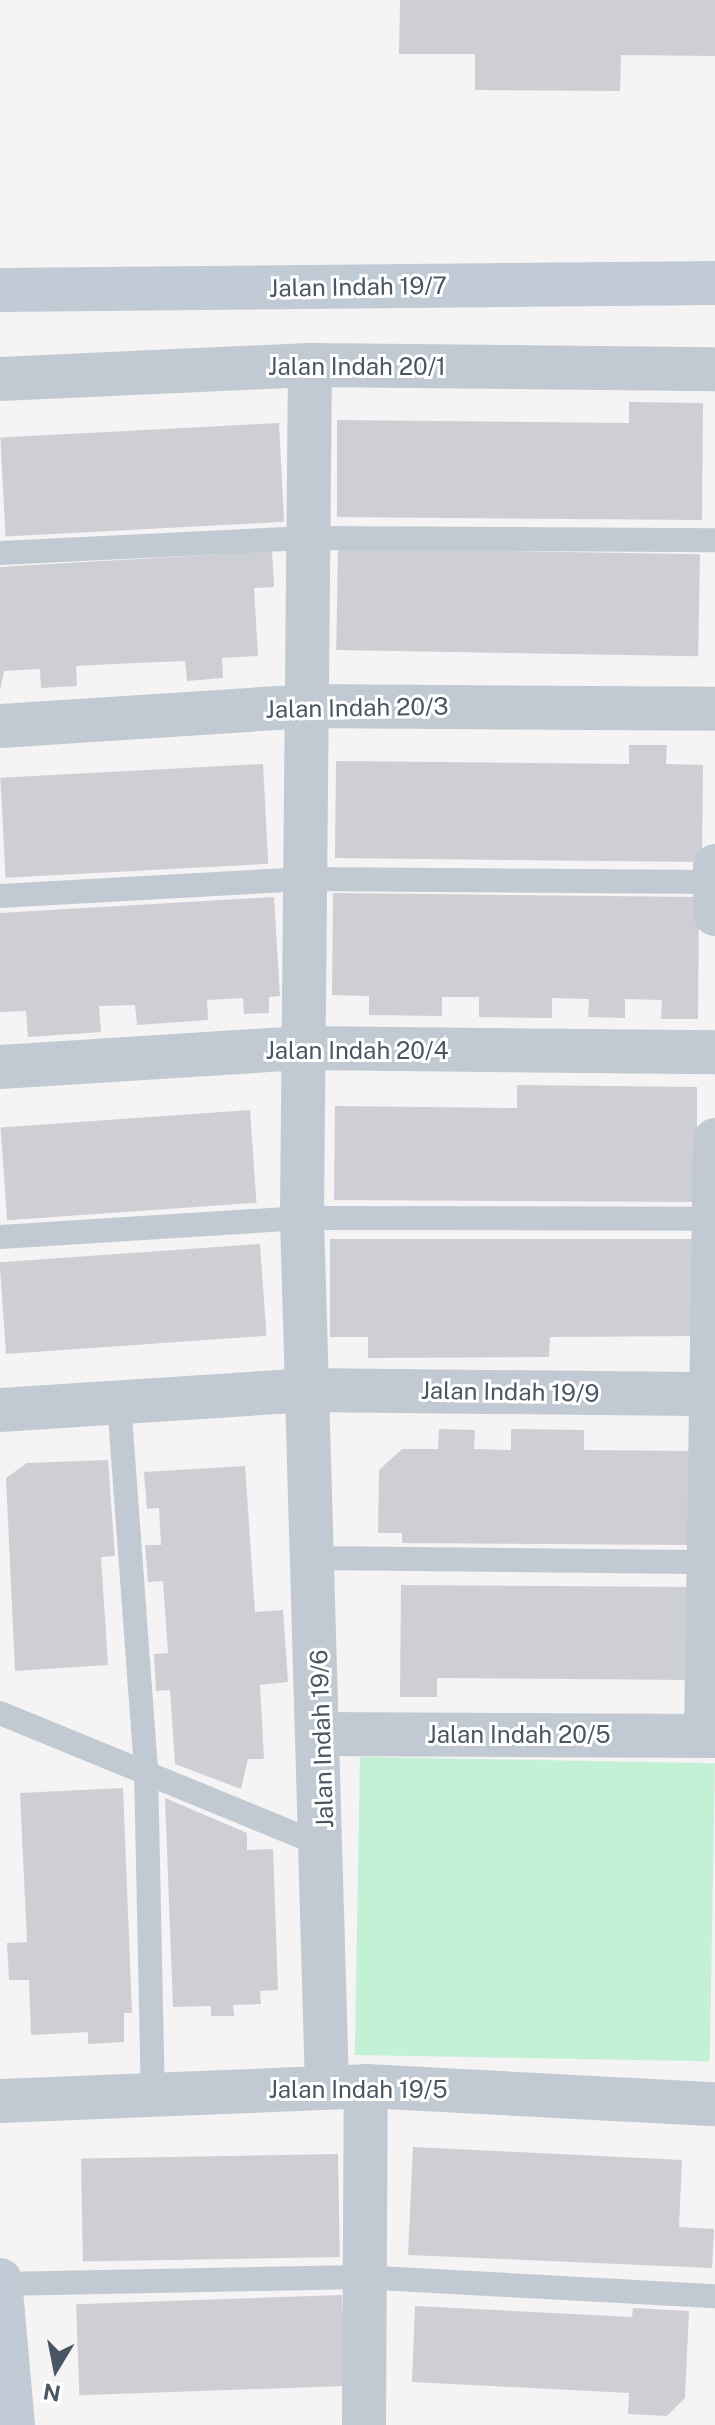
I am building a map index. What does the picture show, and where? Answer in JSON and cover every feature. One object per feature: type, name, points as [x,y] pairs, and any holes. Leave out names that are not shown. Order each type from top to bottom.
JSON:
[{"type":"street","name":"Jalan Indah 19/7","points":[[0,290],[715,283]]},
{"type":"street","name":"Jalan Indah 20/1","points":[[0,379],[310,365],[715,369]]},
{"type":"street","name":"Jalan Indah 19/6","points":[[310,365],[303,879],[302,1218],[306,1390],[326,1847],[360,2277],[364,2425]]},
{"type":"street","name":"Jalan Indah 20/3","points":[[0,726],[306,706],[715,709]]},
{"type":"street","points":[[715,866],[715,914]]},
{"type":"street","name":"Jalan Indah 20/4","points":[[0,1067],[304,1048],[715,1052]]},
{"type":"street","points":[[710,1736],[715,1140]]},
{"type":"street","name":"Jalan Indah 19/9","points":[[0,1410],[306,1390],[714,1394]]},
{"type":"street","name":"Jalan Indah 20/5","points":[[322,1734],[710,1736]]},
{"type":"street","name":"Jalan Indah 19/5","points":[[0,2101],[153,2092],[347,2087],[715,2104]]},
{"type":"street","points":[[0,2283],[13,2425]]},
{"type":"lane","points":[[0,553],[307,538],[715,540]]},
{"type":"lane","points":[[0,896],[303,879],[715,882]]},
{"type":"lane","points":[[0,1237],[302,1218],[714,1219]]},
{"type":"lane","points":[[119,1402],[146,1768],[153,2092]]},
{"type":"lane","points":[[314,1558],[712,1562]]},
{"type":"lane","points":[[0,1713],[146,1768],[326,1847]]},
{"type":"lane","points":[[0,2283],[360,2277],[715,2296]]},
{"type":"green space","points":[[360,1757],[715,1763],[710,2061],[355,2055]]},
{"type":"building","points":[[400,0],[715,0],[715,56],[621,55],[620,91],[475,90],[475,54],[399,54]]},
{"type":"building","points":[[629,402],[703,403],[702,520],[337,517],[337,420],[629,423]]},
{"type":"building","points":[[279,423],[284,522],[6,536],[0,438]]},
{"type":"building","points":[[338,548],[700,554],[698,656],[336,650]]},
{"type":"building","points":[[272,551],[274,587],[254,588],[258,656],[222,658],[223,678],[187,681],[185,661],[76,666],[77,686],[41,688],[40,669],[4,671],[0,691],[0,567]]},
{"type":"building","points":[[629,745],[667,745],[666,764],[703,765],[702,862],[335,858],[336,761],[629,764]]},
{"type":"building","points":[[263,764],[268,864],[6,878],[0,778]]},
{"type":"building","points":[[333,893],[699,897],[698,1019],[661,1019],[662,1000],[625,999],[625,1018],[588,1017],[589,999],[552,998],[552,1018],[479,1017],[479,997],[442,997],[442,1016],[369,1015],[369,996],[332,995]]},
{"type":"building","points":[[274,897],[280,996],[269,997],[269,1013],[244,1014],[243,998],[207,1000],[208,1020],[137,1025],[135,1005],[99,1006],[101,1032],[28,1037],[26,1011],[0,1012],[0,913]]},
{"type":"building","points":[[517,1085],[697,1087],[697,1202],[334,1200],[335,1106],[517,1108]]},
{"type":"building","points":[[250,1110],[256,1203],[7,1220],[1,1127]]},
{"type":"building","points":[[330,1239],[695,1239],[696,1336],[550,1337],[549,1357],[368,1358],[368,1337],[330,1337]]},
{"type":"building","points":[[260,1244],[266,1336],[6,1354],[0,1262]]},
{"type":"building","points":[[439,1429],[475,1430],[474,1449],[511,1450],[511,1429],[584,1430],[584,1450],[691,1451],[690,1545],[402,1543],[402,1533],[378,1533],[379,1470],[402,1449],[438,1449]]},
{"type":"building","points":[[108,1460],[115,1556],[101,1557],[108,1665],[15,1671],[6,1478],[27,1463]]},
{"type":"building","points":[[245,1466],[255,1612],[283,1610],[288,1682],[260,1685],[264,1759],[248,1759],[241,1789],[175,1764],[170,1690],[156,1691],[154,1654],[168,1653],[163,1581],[148,1582],[145,1545],[161,1545],[159,1508],[147,1509],[144,1472]]},
{"type":"building","points":[[401,1585],[694,1587],[694,1680],[437,1678],[437,1697],[400,1697]]},
{"type":"building","points":[[123,1788],[132,2013],[124,2013],[124,2042],[88,2044],[88,2032],[31,2035],[29,1980],[9,1980],[7,1943],[27,1942],[20,1793]]},
{"type":"building","points":[[165,1798],[247,1833],[247,1850],[273,1849],[278,1990],[260,1991],[261,2004],[233,2005],[234,2016],[211,2016],[211,2006],[173,2007]]},
{"type":"building","points":[[413,2147],[682,2160],[679,2227],[714,2229],[712,2268],[408,2255]]},
{"type":"building","points":[[338,2154],[340,2257],[83,2261],[81,2158]]},
{"type":"building","points":[[342,2295],[345,2386],[79,2395],[76,2304]]},
{"type":"building","points":[[415,2306],[632,2317],[633,2308],[689,2311],[685,2398],[667,2416],[628,2414],[629,2393],[412,2382]]}]
